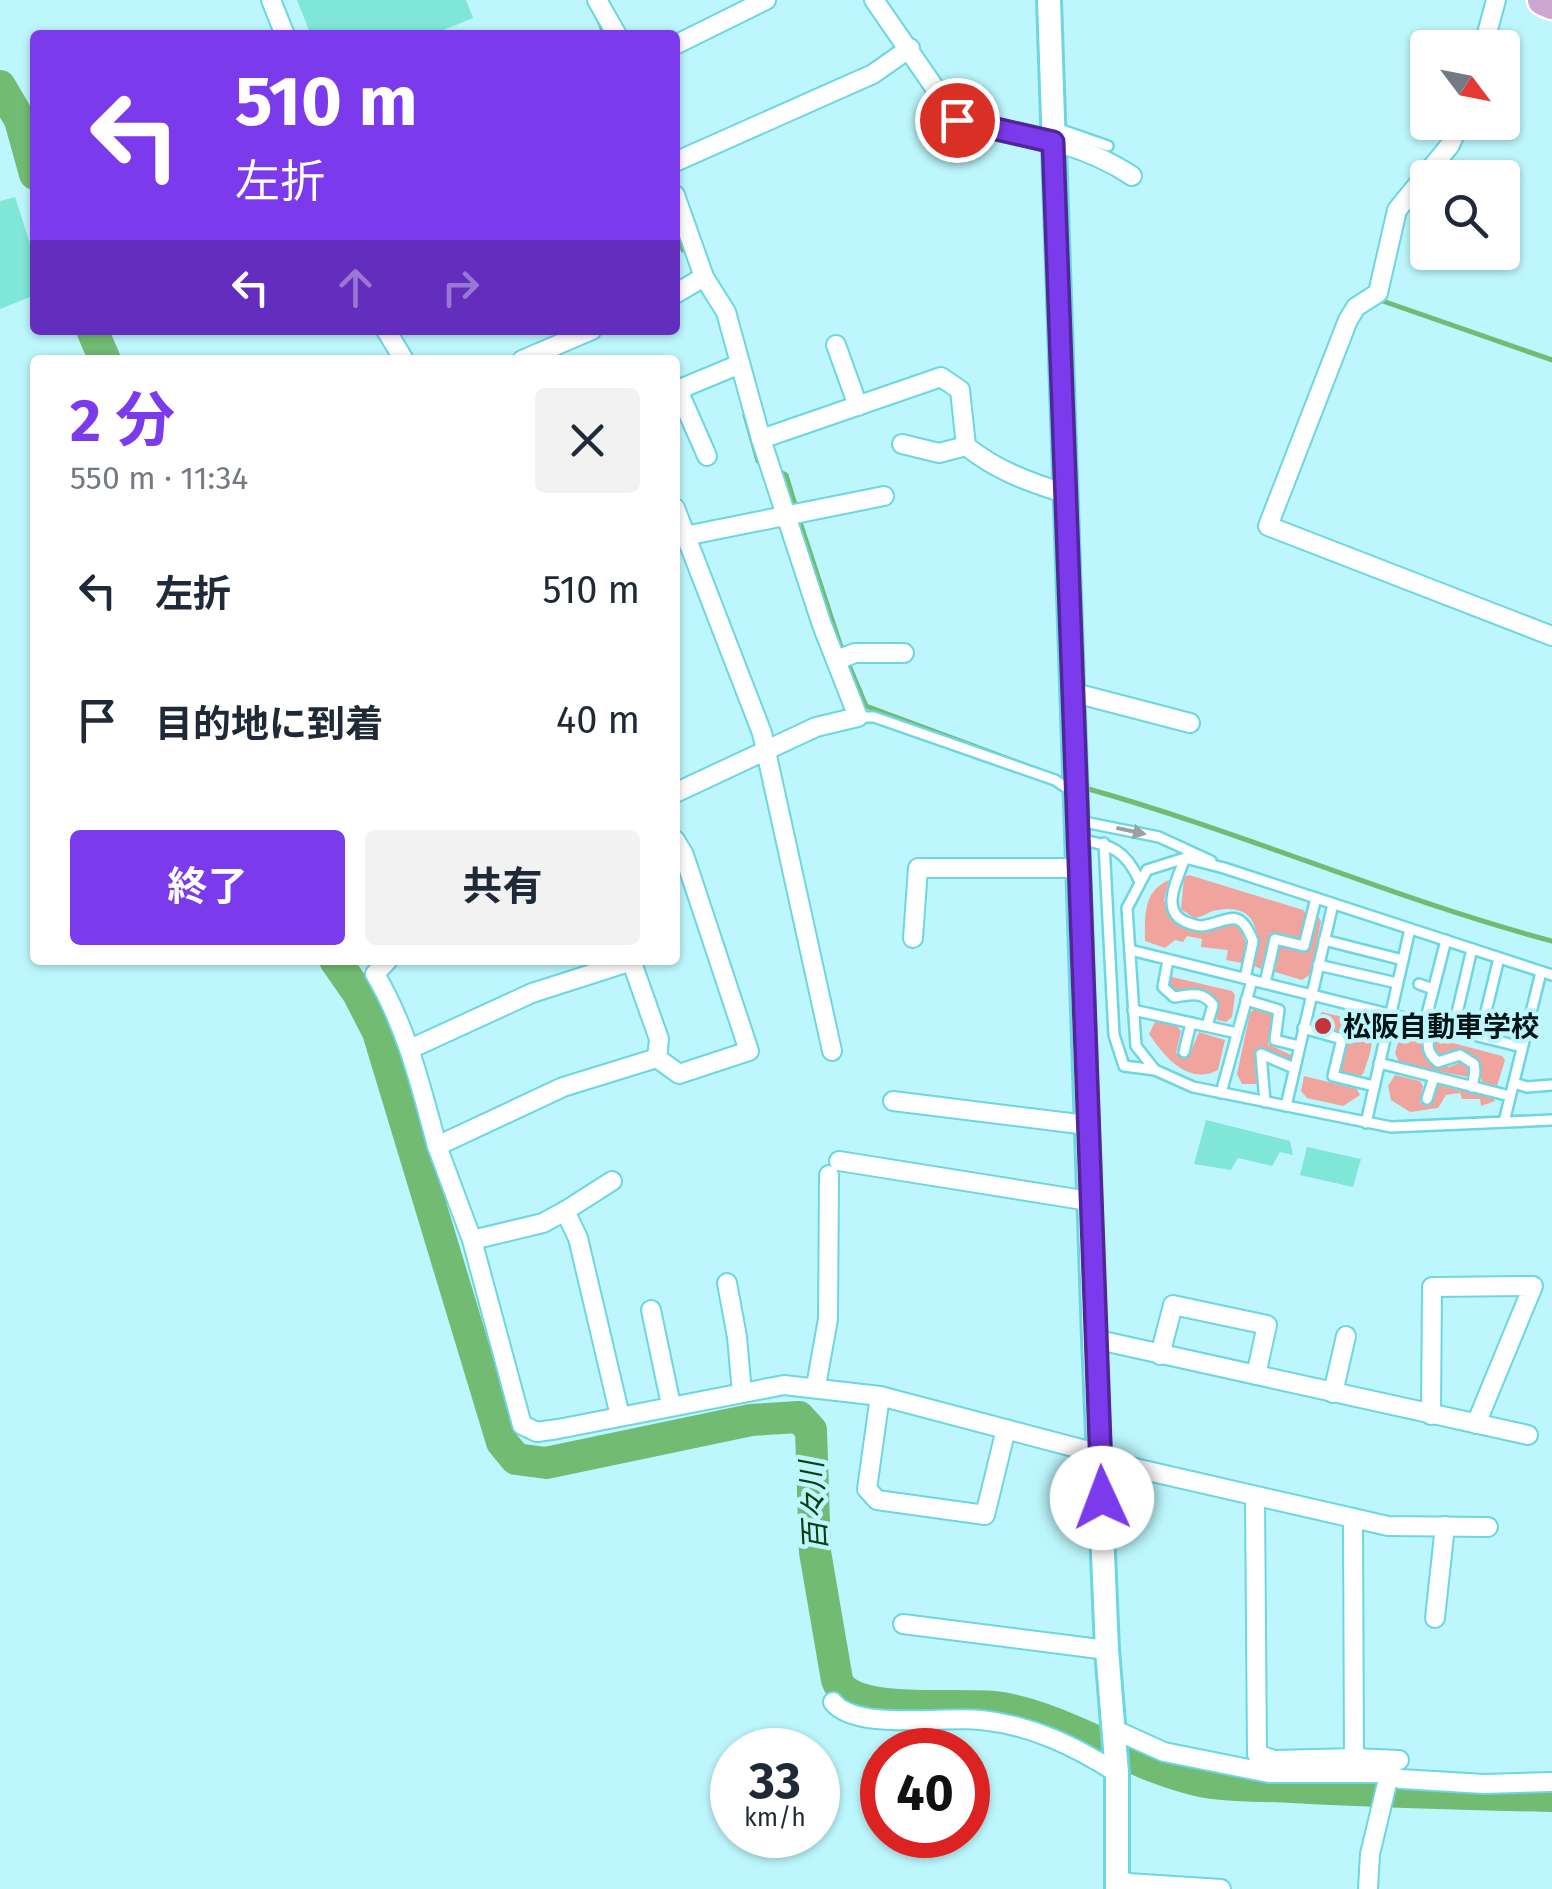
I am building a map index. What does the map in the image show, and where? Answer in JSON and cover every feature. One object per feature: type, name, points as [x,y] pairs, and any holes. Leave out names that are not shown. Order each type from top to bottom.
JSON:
[{"type":"highway","points":[[1543,0],[1552,4]]},
{"type":"street","points":[[271,0],[283,30]]},
{"type":"street","points":[[598,0],[614,30]]},
{"type":"street","points":[[680,42],[766,0]]},
{"type":"street","points":[[874,0],[957,120],[1054,134],[1132,176]]},
{"type":"street","points":[[1049,0],[1076,830],[1090,1111],[1089,1201],[1107,1650],[1116,1773],[1117,1884],[1221,1889]]},
{"type":"street","points":[[1487,30],[1496,0]]},
{"type":"street","points":[[680,160],[873,74],[910,48]]},
{"type":"street","points":[[1452,140],[1397,210],[1371,298],[1348,320],[1268,526],[1552,636]]},
{"type":"street","points":[[680,209],[704,277],[726,312],[761,439],[771,468],[795,513],[822,626],[843,657],[858,717],[816,727],[680,791]]},
{"type":"street","points":[[680,291],[704,277]]},
{"type":"street","points":[[534,355],[580,335]]},
{"type":"street","points":[[836,345],[858,406]]},
{"type":"street","points":[[680,388],[740,364]]},
{"type":"street","points":[[761,439],[941,377],[960,390],[961,428],[966,446],[986,462],[1028,482],[1064,493]]},
{"type":"street","points":[[680,399],[707,456]]},
{"type":"street","points":[[902,444],[939,453],[966,446]]},
{"type":"street","points":[[686,536],[884,496]]},
{"type":"street","points":[[680,521],[766,750],[832,1051]]},
{"type":"street","points":[[843,657],[904,653]]},
{"type":"street","points":[[1072,692],[1190,724]]},
{"type":"street","points":[[912,938],[918,868],[1078,868]]},
{"type":"street","points":[[656,1058],[679,1074],[749,1051],[682,871]]},
{"type":"street","points":[[375,965],[410,1049],[437,1146],[472,1240],[522,1425],[536,1432],[784,1384],[816,1386],[880,1396],[1255,1498],[1388,1526],[1488,1527]]},
{"type":"street","points":[[410,1049],[532,993],[616,965]]},
{"type":"street","points":[[633,965],[659,1040],[656,1058]]},
{"type":"street","points":[[437,1146],[563,1087],[656,1058]]},
{"type":"street","points":[[893,1101],[1090,1111]]},
{"type":"street","points":[[816,1386],[828,1319],[834,1168],[1089,1201]]},
{"type":"street","points":[[472,1240],[543,1223],[612,1181]]},
{"type":"street","points":[[564,1211],[578,1238],[620,1416]]},
{"type":"street","points":[[727,1283],[738,1337],[742,1393]]},
{"type":"street","points":[[1431,1415],[1432,1287],[1533,1286],[1476,1424]]},
{"type":"street","points":[[1160,1355],[1173,1306],[1248,1321],[1267,1325],[1256,1375]]},
{"type":"street","points":[[651,1310],[671,1404]]},
{"type":"street","points":[[1333,1392],[1346,1336]]},
{"type":"street","points":[[1094,1339],[1528,1435]]},
{"type":"street","points":[[880,1396],[868,1489],[876,1500],[985,1514],[1006,1429]]},
{"type":"street","points":[[1255,1498],[1257,1762]]},
{"type":"street","points":[[1353,1518],[1354,1758]]},
{"type":"street","points":[[1436,1618],[1445,1526]]},
{"type":"street","points":[[903,1624],[1107,1650]]},
{"type":"street","points":[[833,1702],[850,1716],[872,1720],[938,1718],[1016,1726],[1062,1742],[1116,1773]]},
{"type":"street","points":[[1113,1732],[1164,1752],[1484,1784],[1552,1782]]},
{"type":"street","points":[[1257,1762],[1354,1758],[1392,1772]]},
{"type":"street","points":[[1368,1889],[1370,1854],[1392,1772]]},
{"type":"lane","points":[[1054,134],[1108,146]]},
{"type":"lane","points":[[858,717],[874,717],[1055,780],[1075,793]]},
{"type":"lane","points":[[1076,830],[1130,860],[1139,880]]},
{"type":"lane","points":[[1076,830],[1159,837],[1184,853],[1224,868],[1547,974],[1522,1047],[1504,1122]]},
{"type":"lane","points":[[1104,843],[1114,1035],[1124,1066],[1156,1070],[1193,1087],[1391,1127],[1552,1120]]},
{"type":"lane","points":[[1156,1070],[1136,1046],[1127,908],[1147,870],[1184,853]]},
{"type":"lane","points":[[1184,853],[1170,900],[1178,918],[1200,926],[1230,917],[1240,920],[1253,941],[1246,1000],[1222,1092]]},
{"type":"lane","points":[[1265,983],[1275,938],[1304,946],[1316,898]]},
{"type":"lane","points":[[1286,1106],[1333,904]]},
{"type":"lane","points":[[1366,1123],[1410,929]]},
{"type":"lane","points":[[1324,940],[1402,960]]},
{"type":"lane","points":[[1446,940],[1434,989],[1427,1047],[1438,1062],[1460,1055],[1466,1058],[1476,1072],[1472,1087]]},
{"type":"lane","points":[[1453,1030],[1472,949]]},
{"type":"lane","points":[[1130,950],[1522,1047]]},
{"type":"lane","points":[[1480,1036],[1499,958]]},
{"type":"lane","points":[[1168,960],[1164,987],[1174,997],[1207,997],[1213,1005],[1206,1026]]},
{"type":"lane","points":[[1318,964],[1397,983]]},
{"type":"lane","points":[[1419,984],[1434,989]]},
{"type":"lane","points":[[1446,992],[1461,995]]},
{"type":"lane","points":[[1474,998],[1489,1001]]},
{"type":"lane","points":[[1246,1000],[1279,1010],[1275,1040],[1299,1046]]},
{"type":"lane","points":[[1134,1010],[1237,1033]]},
{"type":"lane","points":[[1184,1052],[1191,1022]]},
{"type":"lane","points":[[1303,1028],[1342,1039],[1333,1076],[1374,1086]]},
{"type":"lane","points":[[1265,1102],[1261,1054],[1294,1068]]},
{"type":"lane","points":[[1379,1064],[1510,1096]]},
{"type":"lane","points":[[1427,1100],[1434,1077]]},
{"type":"lane","points":[[1514,1082],[1527,1087],[1552,1085]]},
{"type":"shaded area","points":[[1189,875],[1303,910],[1307,914],[1301,940],[1270,933],[1261,969],[1254,966],[1256,934],[1249,917],[1232,909],[1194,918],[1181,909],[1184,877]]},
{"type":"shaded area","points":[[1169,880],[1164,900],[1171,920],[1193,928],[1221,924],[1239,927],[1246,943],[1242,963],[1226,960],[1228,950],[1201,947],[1202,939],[1187,936],[1183,942],[1175,940],[1165,948],[1145,941],[1150,897]]},
{"type":"shaded area","points":[[1317,915],[1321,921],[1311,974],[1302,980],[1275,972],[1278,944],[1308,950]]},
{"type":"shaded area","points":[[1172,977],[1232,991],[1232,1017],[1226,1022],[1217,1020],[1215,1000],[1203,991],[1177,994],[1167,985]]},
{"type":"shaded area","points":[[1255,1008],[1274,1015],[1268,1044],[1293,1056],[1288,1061],[1256,1049],[1260,1084],[1242,1084],[1237,1074],[1250,1013]]},
{"type":"shaded area","points":[[1322,1012],[1367,1028],[1371,1044],[1363,1074],[1358,1077],[1340,1073],[1349,1035],[1314,1024]]},
{"type":"shaded area","points":[[1155,1022],[1176,1025],[1181,1031],[1176,1053],[1189,1056],[1199,1032],[1225,1040],[1218,1070],[1197,1074],[1178,1066],[1149,1034]]},
{"type":"shaded area","points":[[1413,1032],[1423,1039],[1422,1050],[1430,1062],[1449,1067],[1464,1061],[1471,1070],[1469,1077],[1400,1064],[1395,1053],[1398,1042]]},
{"type":"shaded area","points":[[1438,1039],[1502,1056],[1505,1060],[1497,1086],[1482,1082],[1478,1063],[1466,1052],[1442,1057],[1431,1044]]},
{"type":"shaded area","points":[[1395,1075],[1420,1081],[1420,1103],[1431,1105],[1438,1085],[1495,1101],[1481,1106],[1480,1099],[1462,1099],[1460,1093],[1446,1095],[1438,1108],[1410,1112],[1391,1100],[1388,1086]]},
{"type":"shaded area","points":[[1304,1076],[1357,1089],[1360,1095],[1343,1106],[1307,1098],[1301,1091]]},
{"type":"building","points":[[297,0],[466,0],[473,18],[443,30],[309,30]]},
{"type":"building","points":[[15,197],[30,244],[30,297],[0,309],[0,201]]},
{"type":"building","points":[[1206,1120],[1290,1141],[1293,1155],[1280,1152],[1272,1166],[1238,1158],[1231,1170],[1194,1164]]},
{"type":"building","points":[[1307,1147],[1361,1159],[1353,1187],[1300,1175]]},
{"type":"waterway","points":[[597,16],[603,30]]},
{"type":"waterway","name":"百々川","points":[[0,86],[20,120],[30,156]]},
{"type":"waterway","points":[[680,241],[683,250]]},
{"type":"waterway","points":[[1377,299],[1552,360]]},
{"type":"waterway","name":"百々川","points":[[94,335],[103,355]]},
{"type":"waterway","points":[[745,415],[758,461],[763,463]]},
{"type":"waterway","points":[[778,471],[786,475],[796,508]]},
{"type":"waterway","points":[[799,519],[840,644],[866,706],[1030,767]]},
{"type":"waterway","points":[[1085,788],[1435,906],[1552,941]]},
{"type":"waterway","name":"百々川","points":[[338,965],[378,1032],[502,1442],[516,1459],[546,1463],[751,1420],[799,1417],[811,1430],[815,1552],[837,1680],[846,1692],[884,1704],[984,1706],[1027,1714],[1151,1765],[1212,1783],[1552,1796]]},
{"type":"place","name":"松阪自動車学校","points":[[1323,1026]]},
{"type":"route","points":[[957,120],[1053,142],[1102,1498]]}]
